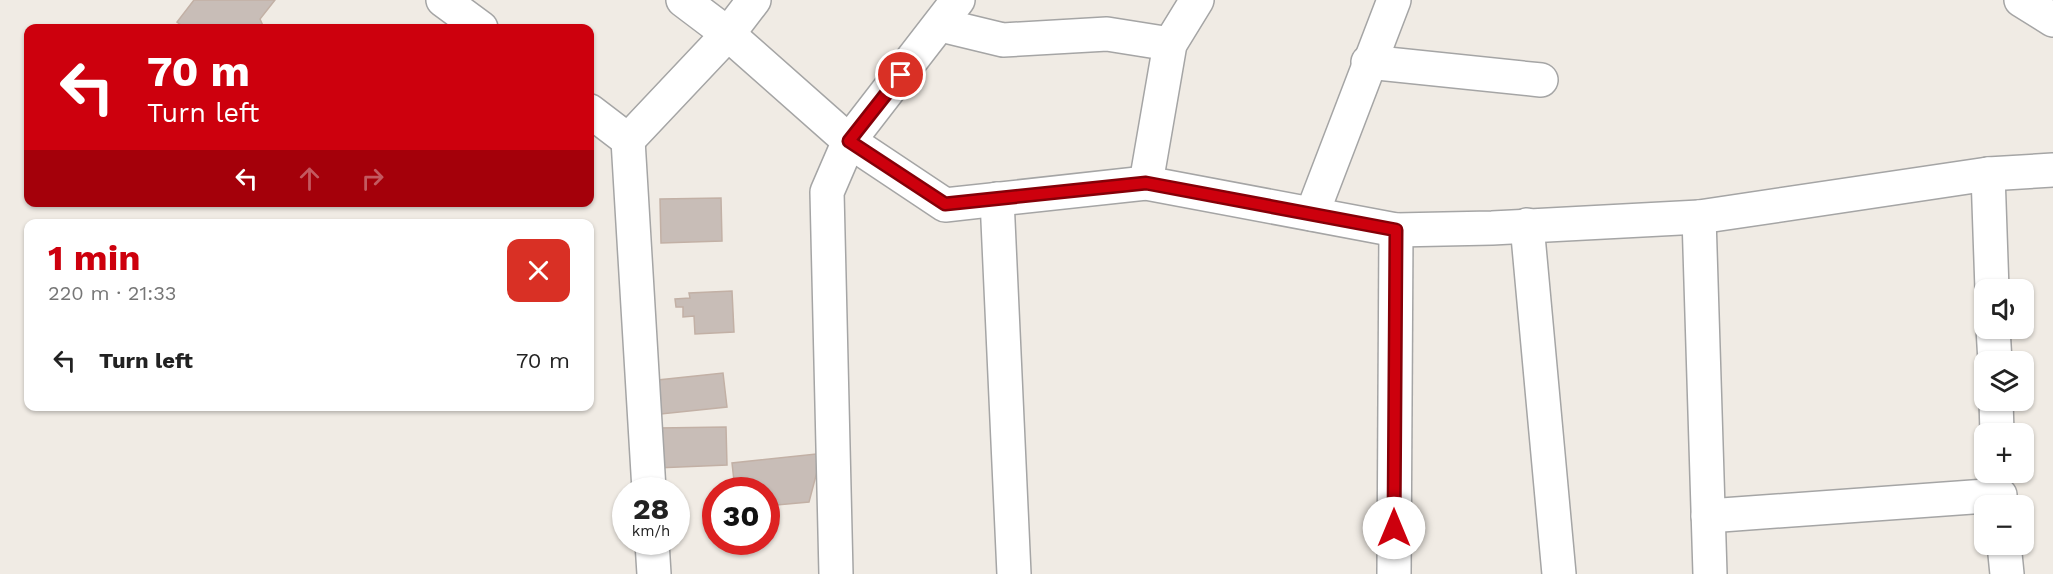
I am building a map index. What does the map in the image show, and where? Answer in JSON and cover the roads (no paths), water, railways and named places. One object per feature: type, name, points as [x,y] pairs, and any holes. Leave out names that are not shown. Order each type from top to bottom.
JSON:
[{"type":"street","points":[[443,0],[476,24]]},
{"type":"street","points":[[683,0],[728,34],[849,141],[945,204],[1146,183],[1396,230],[1699,217],[1988,174],[2053,170]]},
{"type":"street","points":[[648,477],[628,140],[728,34],[754,0]]},
{"type":"street","points":[[1146,183],[1170,44],[1197,0]]},
{"type":"street","points":[[1312,214],[1368,62],[1394,0]]},
{"type":"street","points":[[2021,0],[2053,20]]},
{"type":"street","points":[[836,574],[827,192],[849,141],[949,13],[1003,40],[1107,34],[1170,44]]},
{"type":"street","points":[[1368,62],[1541,80]]},
{"type":"street","points":[[594,114],[628,140]]},
{"type":"street","points":[[1988,174],[1992,279]]},
{"type":"street","points":[[997,199],[1014,574]]},
{"type":"street","points":[[1699,217],[1710,574]]},
{"type":"street","points":[[1527,225],[1559,574]]},
{"type":"street","points":[[1394,574],[1396,230]]},
{"type":"street","points":[[1708,516],[2000,491]]},
{"type":"street","points":[[653,555],[654,574]]},
{"type":"street","points":[[2005,555],[2007,574]]}]
